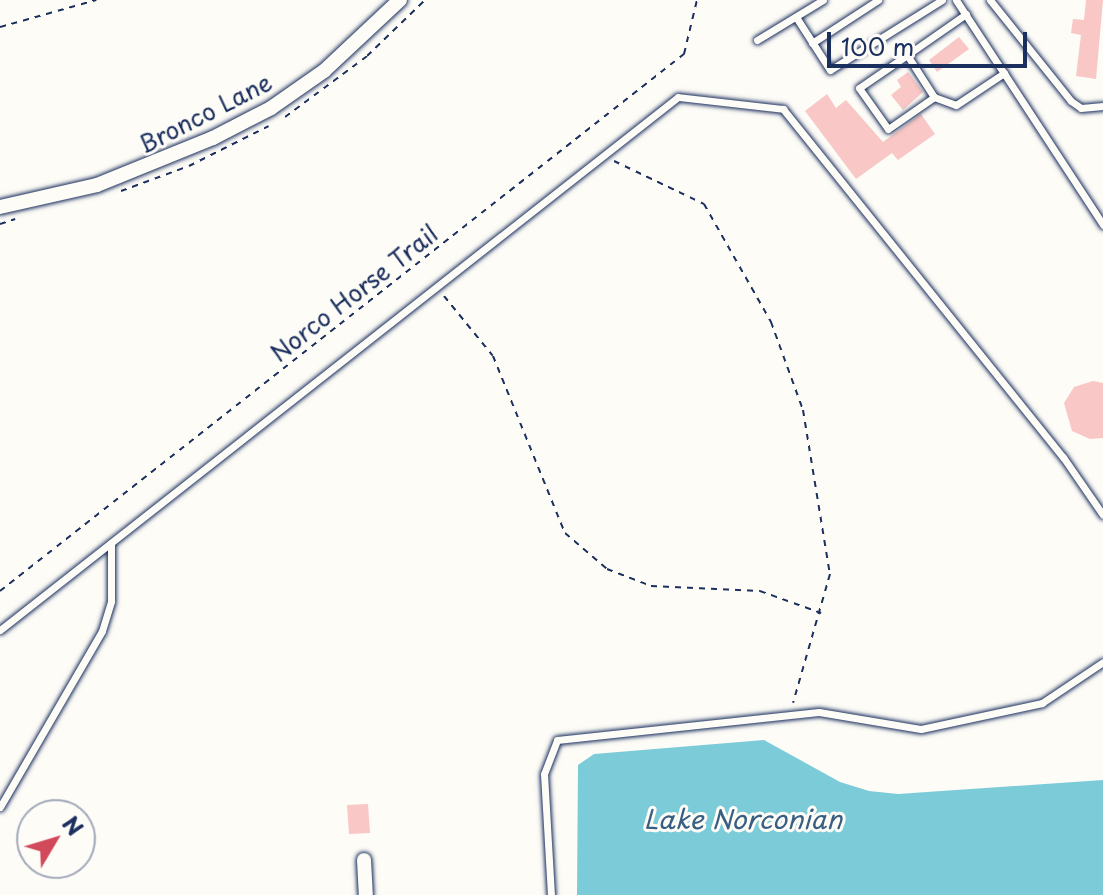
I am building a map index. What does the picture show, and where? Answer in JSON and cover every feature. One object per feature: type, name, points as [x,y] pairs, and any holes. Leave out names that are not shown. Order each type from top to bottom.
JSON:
[{"type":"street","name":"Bronco Lane","points":[[0,207],[97,185],[225,132],[324,71],[400,0]]},
{"type":"street","points":[[364,860],[366,895]]},
{"type":"lane","points":[[757,40],[823,0]]},
{"type":"lane","points":[[812,43],[878,0]]},
{"type":"lane","points":[[796,17],[830,70],[942,0]]},
{"type":"lane","points":[[956,0],[1103,225]]},
{"type":"lane","points":[[990,0],[1071,101],[1081,108],[1103,106]]},
{"type":"lane","points":[[934,97],[888,129],[859,88],[966,14]]},
{"type":"lane","points":[[907,55],[934,97],[956,105],[1004,73]]},
{"type":"lane","points":[[0,630],[606,157],[678,97],[783,109],[1063,457],[1103,515]]},
{"type":"lane","points":[[0,807],[102,631],[111,601],[111,543]]},
{"type":"lane","points":[[551,895],[544,774],[557,740],[819,712],[921,729],[1042,703],[1103,662]]},
{"type":"path","points":[[0,27],[96,0]]},
{"type":"path","name":"Norco Horse Trail","points":[[0,591],[684,54],[697,0]]},
{"type":"path","points":[[606,157],[704,204],[771,322],[803,410],[819,479],[830,574],[822,614],[799,691],[788,713]]},
{"type":"path","points":[[437,288],[493,356],[565,533],[607,569],[651,586],[760,591],[822,614]]},
{"type":"water","name":"Lake Norconian","points":[[764,740],[840,782],[869,791],[898,794],[1103,780],[1103,895],[577,895],[578,765],[594,754]]},
{"type":"building","points":[[1086,0],[1103,0],[1096,79],[1076,76],[1081,35],[1071,33],[1073,19],[1084,20]]},
{"type":"building","points":[[959,37],[969,49],[937,72],[929,60]]},
{"type":"building","points":[[908,72],[923,92],[903,110],[891,95],[901,87],[897,80]]},
{"type":"building","points":[[827,94],[836,108],[846,100],[883,142],[921,114],[935,134],[898,160],[892,153],[856,179],[805,111]]},
{"type":"building","points":[[1093,381],[1103,383],[1103,438],[1090,439],[1072,431],[1064,403],[1074,387]]},
{"type":"building","points":[[368,804],[370,833],[349,834],[347,805]]}]
